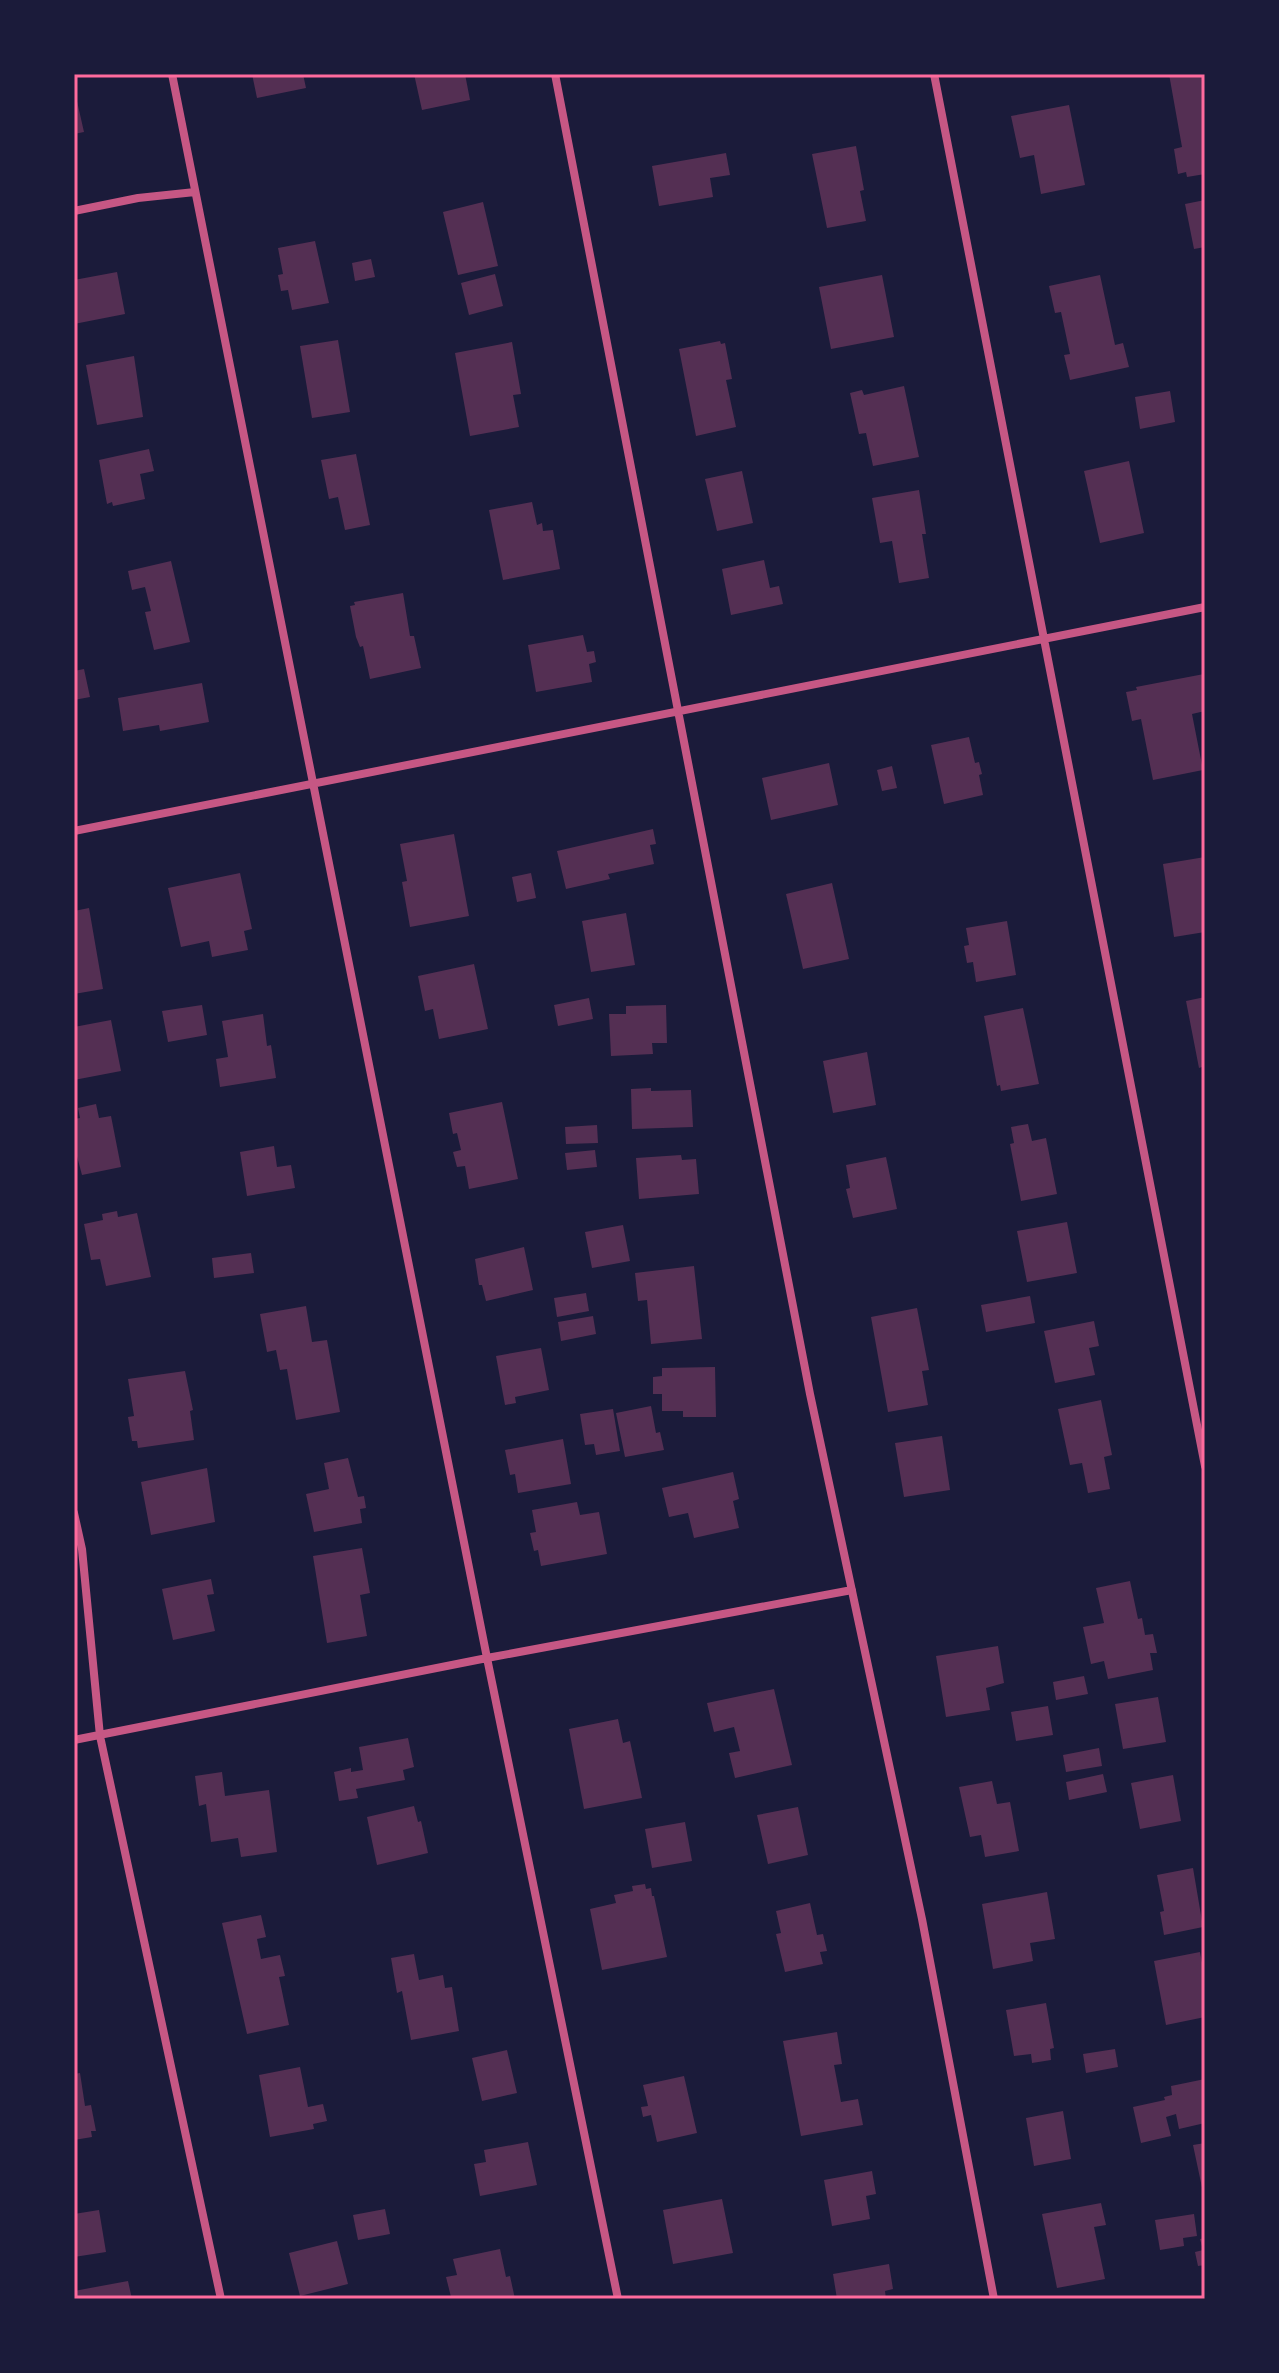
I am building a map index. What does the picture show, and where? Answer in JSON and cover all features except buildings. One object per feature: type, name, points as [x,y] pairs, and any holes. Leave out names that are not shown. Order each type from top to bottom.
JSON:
[{"type":"street","points":[[172,74],[487,1658],[618,2299]]},
{"type":"street","points":[[555,74],[810,1394],[922,1919],[994,2299]]},
{"type":"street","points":[[934,74],[1205,1466]]},
{"type":"street","points":[[74,211],[138,198],[195,192]]},
{"type":"street","points":[[74,831],[1205,607]]},
{"type":"street","points":[[74,1513],[82,1549],[100,1736],[221,2299]]},
{"type":"street","points":[[74,1740],[852,1590]]}]
